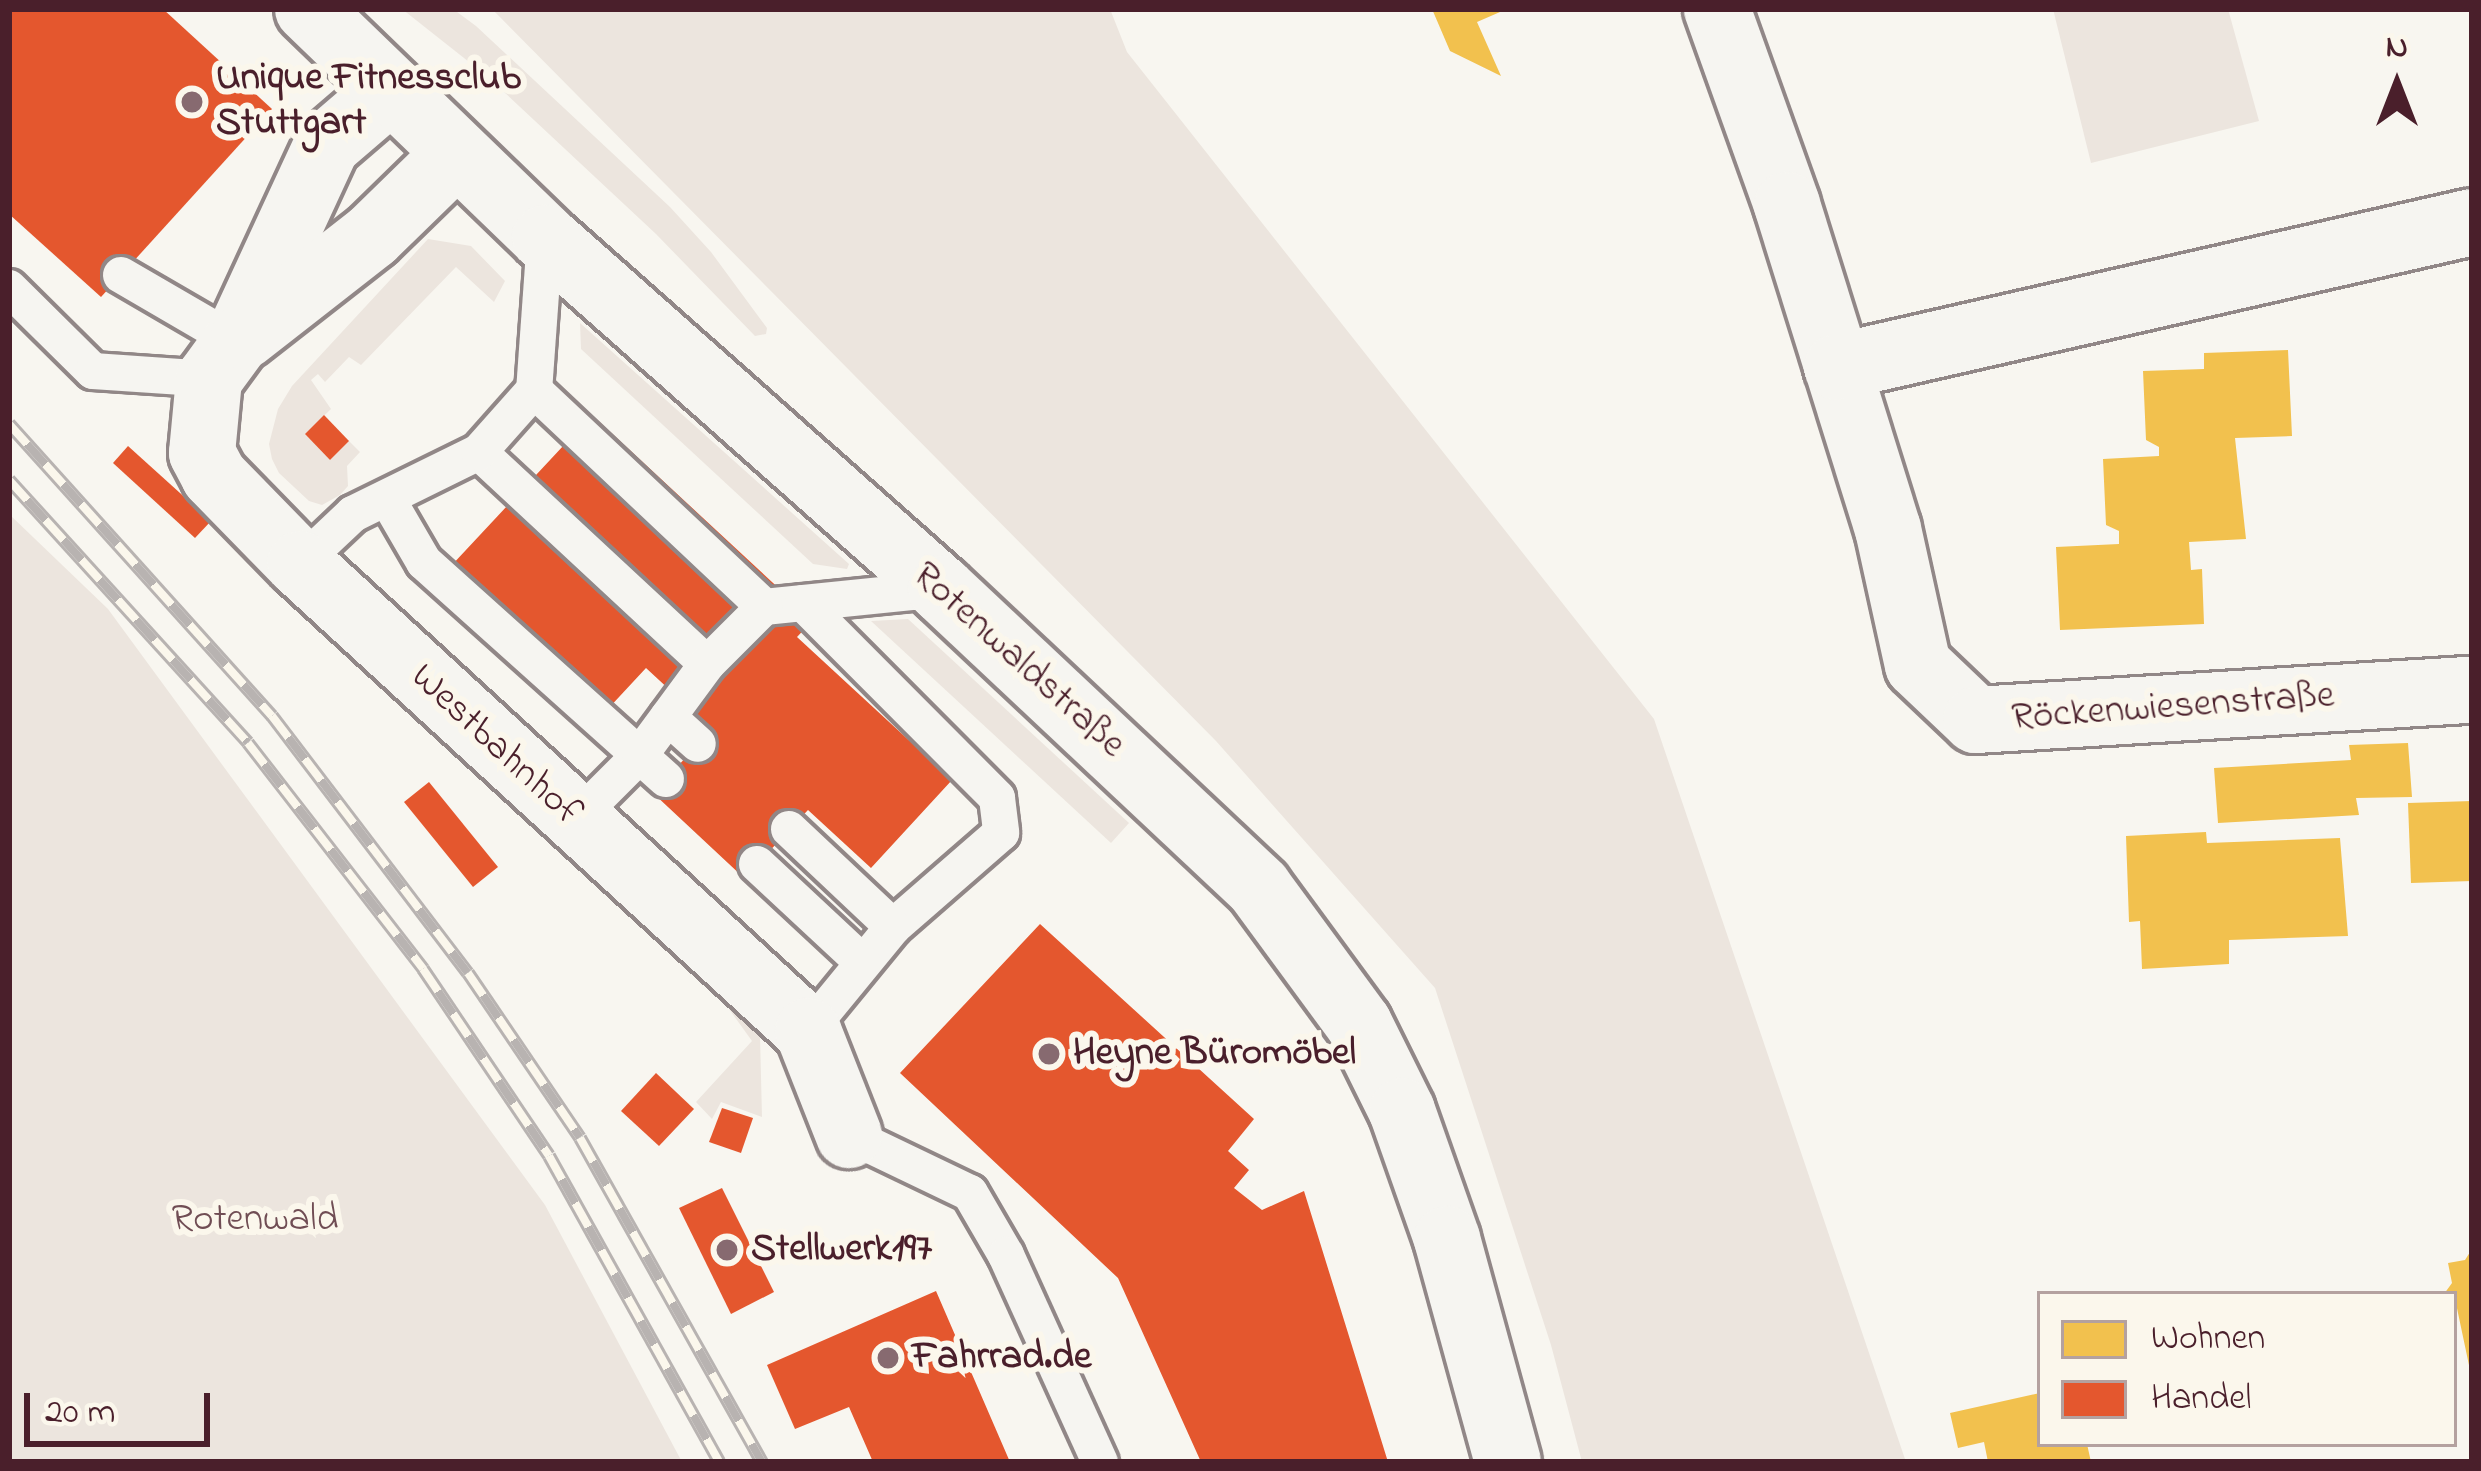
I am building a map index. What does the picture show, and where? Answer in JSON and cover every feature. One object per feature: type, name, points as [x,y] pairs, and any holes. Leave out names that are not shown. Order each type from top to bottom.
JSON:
[{"type":"street","name":"Rotenwaldstraße","points":[[308,9],[545,238],[941,589],[1259,888],[1348,1007],[1402,1111],[1478,1343],[1508,1462]]},
{"type":"street","name":"Röckenwiesenstraße","points":[[1717,9],[1893,546],[1918,665],[1976,721],[2472,690]]},
{"type":"street","name":"Westbahnhof","points":[[391,90],[327,146],[222,360],[202,453],[214,476],[300,564],[574,821],[681,909],[808,1031],[849,1135]]},
{"type":"street","points":[[222,360],[372,236],[456,154]]},
{"type":"street","points":[[1838,367],[2472,222]]},
{"type":"lane","points":[[300,564],[353,514],[479,452],[534,390],[545,238]]},
{"type":"lane","points":[[122,275],[222,360]]},
{"type":"lane","points":[[9,288],[93,371],[222,360]]},
{"type":"lane","points":[[534,390],[764,607]]},
{"type":"lane","points":[[479,452],[707,664]]},
{"type":"lane","points":[[388,500],[424,562],[653,767]]},
{"type":"lane","points":[[574,821],[653,767],[668,717],[707,664],[764,607],[941,589]]},
{"type":"lane","points":[[803,603],[997,798],[1001,832],[893,927],[808,1031]]},
{"type":"lane","points":[[668,717],[698,744]]},
{"type":"lane","points":[[789,830],[893,927]]},
{"type":"lane","points":[[758,864],[862,962]]},
{"type":"lane","points":[[849,1135],[970,1193],[1006,1255],[1100,1462]]},
{"type":"green space","points":[[402,9],[453,9],[476,26],[670,207],[711,252],[767,328],[766,334],[755,336],[656,234],[488,77]]},
{"type":"green space","points":[[492,9],[1110,9],[1127,52],[1654,719],[1906,1462],[1582,1462],[1551,1345],[1435,988],[1216,741]]},
{"type":"green space","points":[[2053,9],[2228,9],[2259,121],[2091,163]]},
{"type":"green space","points":[[428,239],[471,246],[505,281],[494,302],[456,267],[361,365],[349,357],[325,382],[318,374],[311,380],[331,409],[305,434],[330,460],[349,441],[360,452],[347,466],[348,486],[340,495],[322,505],[309,501],[279,473],[272,459],[269,444],[278,409],[292,386]]},
{"type":"green space","points":[[580,323],[849,564],[847,569],[813,564],[581,349]]},
{"type":"green space","name":"Rotenwald","points":[[9,514],[108,609],[545,1205],[682,1462],[9,1462]]},
{"type":"green space","points":[[908,619],[1129,823],[1111,843],[871,621]]},
{"type":"green space","points":[[731,1004],[747,1013],[760,1036],[762,1117],[721,1102],[712,1119],[696,1102],[752,1041],[729,1009]]},
{"type":"building: Wohnen","points":[[1432,9],[1507,9],[1477,22],[1501,76],[1450,51]]},
{"type":"building: Wohnen","points":[[2288,350],[2292,436],[2235,438],[2246,539],[2189,542],[2191,570],[2202,569],[2204,624],[2060,630],[2056,547],[2119,544],[2119,531],[2106,525],[2103,459],[2159,456],[2159,447],[2146,440],[2143,371],[2204,369],[2204,353]]},
{"type":"building: Wohnen","points":[[2408,743],[2412,797],[2356,798],[2359,815],[2218,823],[2214,768],[2351,760],[2349,745]]},
{"type":"building: Wohnen","points":[[2472,801],[2472,881],[2411,883],[2408,803]]},
{"type":"building: Wohnen","points":[[2206,832],[2207,843],[2340,838],[2348,936],[2229,940],[2229,964],[2142,969],[2140,921],[2129,922],[2126,836]]},
{"type":"building: Wohnen","points":[[2472,1249],[2472,1370],[2457,1291],[2446,1291],[2452,1283],[2448,1263],[2465,1260]]},
{"type":"building: Wohnen","points":[[2037,1394],[2037,1447],[2088,1447],[2091,1462],[1988,1462],[1984,1442],[1958,1448],[1950,1413]]},
{"type":"building: Handel","points":[[9,9],[163,9],[272,109],[101,297],[9,214]]},
{"type":"building: Handel","points":[[324,415],[349,441],[330,460],[305,434]]},
{"type":"building: Handel","points":[[592,415],[813,620],[797,637],[952,780],[871,868],[808,810],[744,878],[653,793],[712,729],[646,668],[593,725],[437,581]]},
{"type":"building: Handel","points":[[128,446],[211,521],[195,538],[113,463]]},
{"type":"building: Handel","points":[[429,782],[498,867],[473,887],[404,802]]},
{"type":"building: Handel","points":[[1040,924],[1254,1119],[1228,1151],[1249,1170],[1234,1188],[1262,1210],[1304,1191],[1388,1462],[1201,1462],[1118,1278],[900,1073]]},
{"type":"building: Handel","points":[[656,1073],[694,1109],[659,1146],[621,1111]]},
{"type":"building: Handel","points":[[722,1108],[753,1118],[741,1153],[709,1142]]},
{"type":"building: Handel","name":"Stellwerk197","points":[[722,1188],[774,1292],[731,1314],[679,1208]]},
{"type":"building: Handel","points":[[936,1291],[1010,1462],[873,1462],[849,1407],[795,1429],[767,1365]]},
{"type":"railway","points":[[9,424],[272,716],[468,973],[580,1138],[762,1462]]},
{"type":"railway","points":[[9,480],[248,743],[423,969],[549,1156],[719,1462]]},
{"type":"place","name":"Unique Fitnessclub Stuttgart","points":[[192,102]]},
{"type":"place","name":"Heyne Büromöbel","points":[[1049,1054]]},
{"type":"place","name":"Stellwerk197","points":[[727,1250]]},
{"type":"place","name":"Fahrrad.de","points":[[888,1358]]}]
